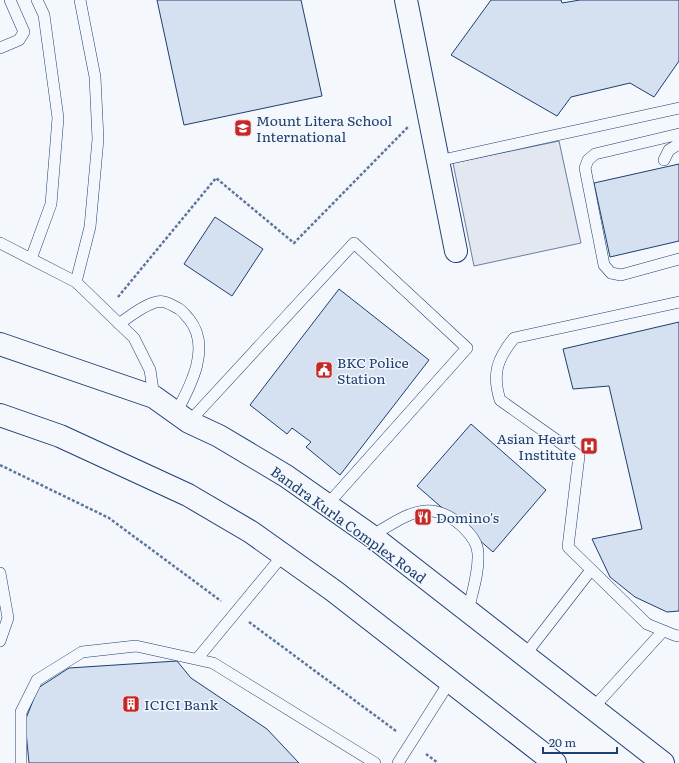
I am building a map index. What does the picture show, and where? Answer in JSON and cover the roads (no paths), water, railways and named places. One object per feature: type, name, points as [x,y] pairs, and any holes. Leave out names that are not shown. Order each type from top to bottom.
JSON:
[{"type":"main road","points":[[406,0],[456,251]]},
{"type":"main road","name":"Bandra Kurla Complex Road","points":[[0,344],[154,397],[182,418],[219,436],[286,476],[331,500],[371,536],[663,763]]},
{"type":"main road","points":[[0,415],[60,436],[188,495],[251,532],[334,591],[556,763]]},
{"type":"lane","points":[[0,48],[20,40],[24,32],[10,0]]},
{"type":"lane","points":[[31,259],[51,204],[58,118],[44,15],[37,0]]},
{"type":"lane","points":[[76,282],[90,227],[98,139],[95,78],[80,0]]},
{"type":"lane","points":[[438,161],[679,108]]},
{"type":"lane","points":[[679,134],[595,154],[588,160],[585,168],[604,265],[610,272],[621,275],[679,259]]},
{"type":"lane","points":[[664,160],[673,147],[679,144]]},
{"type":"lane","points":[[0,243],[76,282],[134,338],[150,370],[154,397]]},
{"type":"lane","points":[[182,418],[207,402],[354,243],[467,348],[331,500]]},
{"type":"lane","points":[[119,324],[142,308],[154,302],[162,301],[181,310],[197,329],[197,364],[182,418]]},
{"type":"lane","points":[[679,302],[514,338],[502,353],[495,385],[500,400],[579,456],[568,548],[647,624],[679,636]]},
{"type":"lane","points":[[371,536],[403,518],[429,510],[443,512],[457,522],[476,543],[478,553],[477,570],[468,611]]},
{"type":"lane","points":[[197,659],[283,555]]},
{"type":"lane","points":[[525,655],[591,570]]},
{"type":"lane","points":[[0,573],[8,618],[0,640]]},
{"type":"lane","points":[[593,708],[633,662],[663,631]]},
{"type":"lane","points":[[21,763],[21,712],[37,680],[82,652],[136,646],[213,663],[375,763]]},
{"type":"lane","points":[[398,763],[450,681]]},
{"type":"place","name":"Mount Litera School International","points":[[243,128]]},
{"type":"place","name":"BKC Police Station","points":[[324,370]]},
{"type":"place","name":"Asian Heart Institute","points":[[589,446]]},
{"type":"place","name":"Domino's","points":[[423,517]]},
{"type":"place","name":"ICICI Bank","points":[[131,704]]}]
